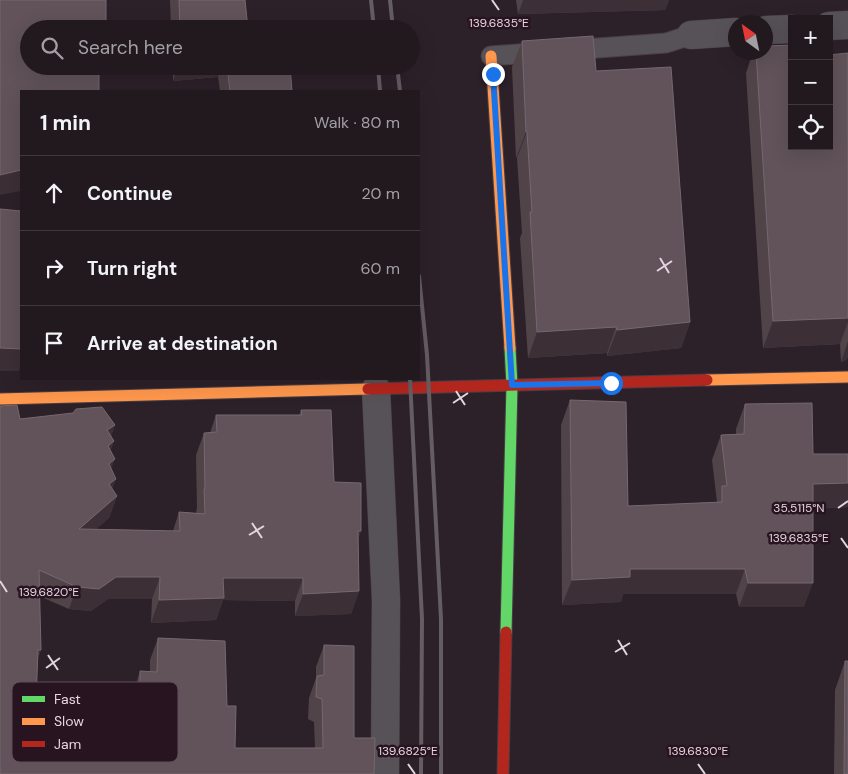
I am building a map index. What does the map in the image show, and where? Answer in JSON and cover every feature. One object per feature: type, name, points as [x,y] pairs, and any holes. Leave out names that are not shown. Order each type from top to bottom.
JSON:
[{"type":"street","points":[[833,26],[848,25]]},
{"type":"street","points":[[773,30],[788,29]]},
{"type":"street","points":[[691,35],[728,33]]},
{"type":"street","points":[[492,56],[512,385],[503,774]]},
{"type":"street","points":[[0,399],[848,377]]},
{"type":"street","points":[[376,389],[386,600],[385,774]]},
{"type":"lane","points":[[492,56],[666,43],[691,35]]},
{"type":"building","points":[[0,0],[106,0],[106,20],[20,20],[20,75],[99,75],[99,90],[20,90],[20,170],[0,175]]},
{"type":"building","points":[[179,0],[245,0],[247,20],[180,20]]},
{"type":"building","points":[[593,36],[596,71],[671,67],[690,322],[617,330],[616,327],[537,332],[522,41]]},
{"type":"building","points":[[788,45],[788,150],[833,150],[833,55],[848,53],[848,318],[773,321],[757,60],[773,60],[773,46]]},
{"type":"building","points":[[228,75],[291,75],[292,90],[230,90]]},
{"type":"building","points":[[0,209],[20,211],[20,349],[0,348]]},
{"type":"building","points":[[570,400],[626,402],[628,506],[722,502],[722,486],[727,486],[721,435],[744,434],[745,404],[812,403],[813,454],[848,454],[848,483],[813,484],[813,583],[748,583],[745,569],[630,569],[630,577],[572,580]]},
{"type":"building","points":[[17,405],[20,419],[73,413],[76,409],[102,407],[115,425],[107,430],[114,441],[108,446],[115,459],[109,464],[116,479],[109,484],[117,496],[79,529],[180,531],[179,512],[205,514],[204,433],[217,432],[216,415],[302,415],[301,410],[331,410],[334,482],[361,483],[361,531],[358,531],[359,591],[303,594],[303,578],[223,578],[224,598],[159,600],[160,577],[116,577],[99,589],[77,587],[39,570],[41,650],[38,650],[37,682],[12,682],[12,762],[178,762],[178,682],[140,682],[140,671],[157,672],[158,638],[225,641],[227,706],[236,706],[235,748],[323,748],[322,699],[316,697],[317,676],[324,675],[324,645],[354,646],[354,738],[375,738],[374,774],[0,774],[0,406]]},
{"type":"building","points":[[845,661],[848,661],[848,774],[844,774]]},
{"type":"railway","points":[[371,0],[373,20]]},
{"type":"railway","points":[[390,0],[392,20]]},
{"type":"railway","points":[[379,75],[380,90]]},
{"type":"railway","points":[[398,75],[400,90]]},
{"type":"railway","points":[[420,286],[427,355],[441,619],[441,774]]},
{"type":"railway","points":[[410,380],[422,619],[421,774]]},
{"type":"traffic: fast","points":[[506,632],[512,385],[510,348]]},
{"type":"traffic: slow","points":[[491,56],[510,348]]},
{"type":"traffic: slow","points":[[707,380],[848,377]]},
{"type":"traffic: slow","points":[[0,399],[368,389]]},
{"type":"traffic: jam","points":[[368,389],[707,380]]},
{"type":"traffic: jam","points":[[503,774],[506,632]]},
{"type":"route","points":[[493,74],[512,385],[611,383]]}]
